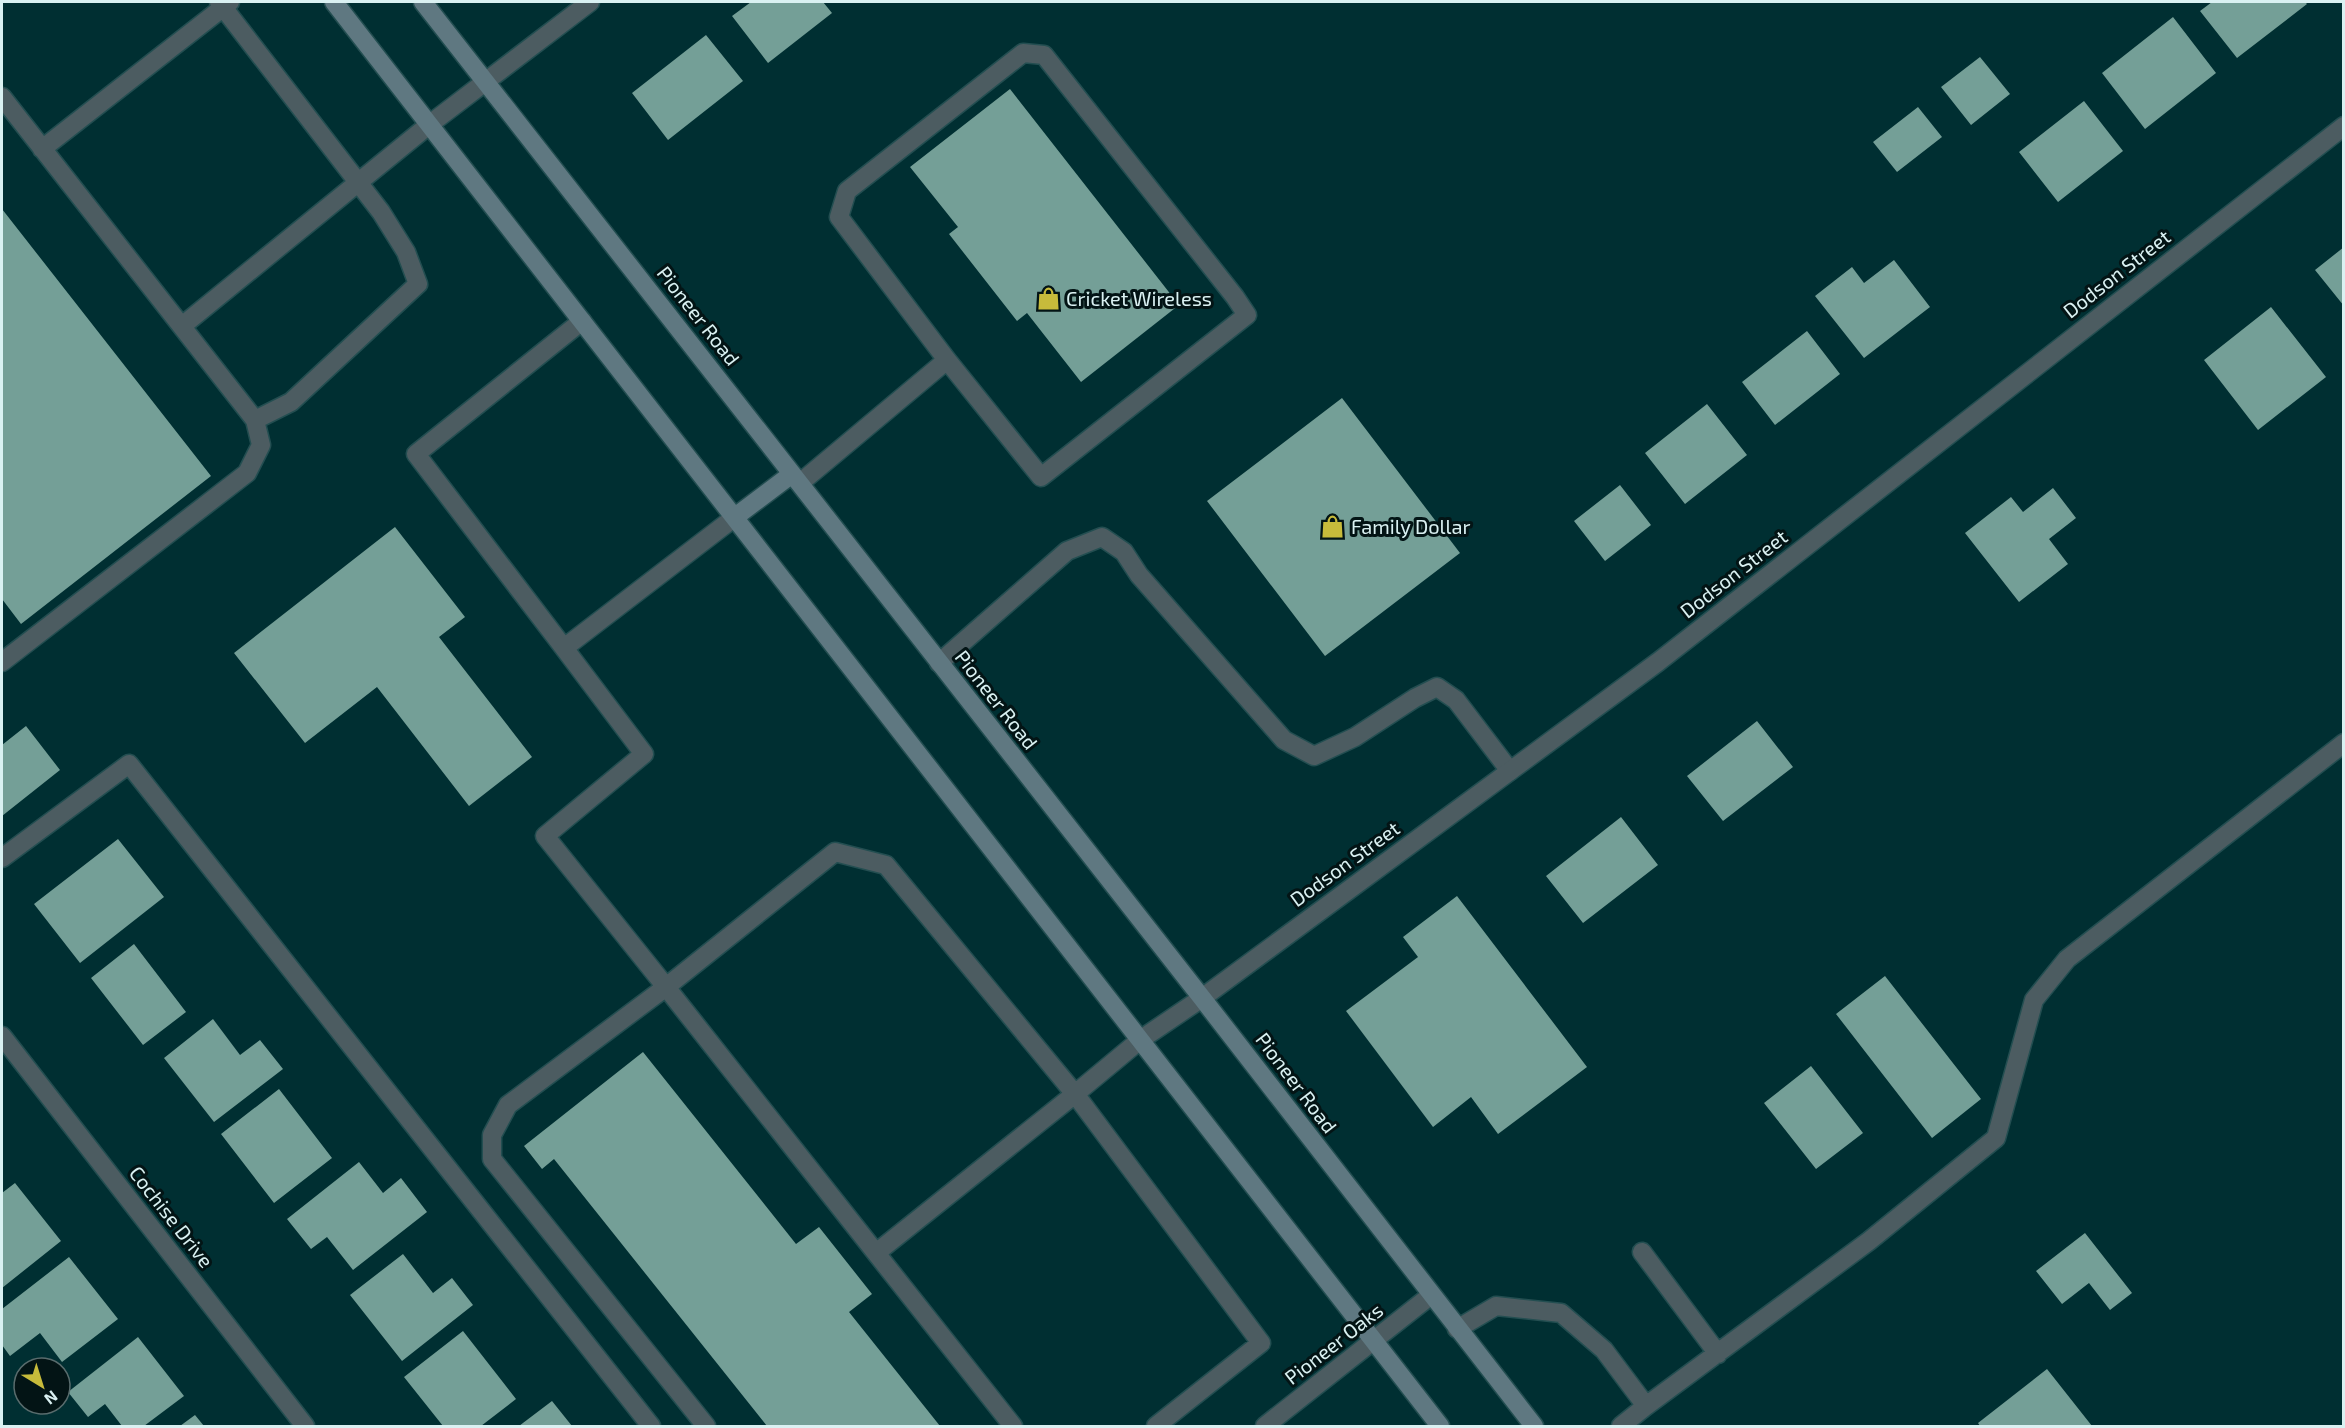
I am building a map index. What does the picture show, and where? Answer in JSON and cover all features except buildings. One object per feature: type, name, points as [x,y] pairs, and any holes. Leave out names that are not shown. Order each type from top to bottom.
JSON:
[{"type":"main road","points":[[334,2],[1440,1426]]},
{"type":"main road","name":"Pioneer Road","points":[[423,2],[1534,1426]]},
{"type":"main road","points":[[735,517],[796,479]]},
{"type":"street","points":[[182,326],[430,124],[590,2]]},
{"type":"street","points":[[42,148],[224,3],[381,212],[406,252],[418,284],[291,402],[255,420]]},
{"type":"street","points":[[1023,54],[1044,55],[1247,315],[1041,477],[947,360],[839,217],[847,190],[1023,54]]},
{"type":"street","points":[[2,97],[255,420],[261,444],[247,473],[2,662]]},
{"type":"street","name":"Dodson Street","points":[[876,1253],[1140,1040],[1202,998],[1658,662],[2343,126]]},
{"type":"street","points":[[582,321],[416,454],[644,754],[545,836],[1013,1426]]},
{"type":"street","points":[[796,479],[947,360]]},
{"type":"street","points":[[564,648],[735,517]]},
{"type":"street","points":[[939,663],[1067,550],[1102,537],[1124,552],[1138,575],[1284,740],[1314,756],[1355,737],[1415,698],[1437,687],[1456,700],[1510,771]]},
{"type":"street","points":[[1621,1426],[1869,1241],[1996,1138],[2034,1000],[2067,959],[2343,743]]},
{"type":"street","points":[[2,858],[129,764],[651,1426]]},
{"type":"street","points":[[706,1426],[492,1159],[492,1135],[508,1105],[666,987],[835,852],[886,865],[1075,1094],[1261,1343],[1156,1426]]},
{"type":"street","name":"Cochise Drive","points":[[2,1036],[305,1426]]},
{"type":"street","points":[[1642,1252],[1718,1354]]},
{"type":"street","name":"Pioneer Oaks","points":[[1265,1426],[1431,1296]]},
{"type":"street","points":[[1457,1329],[1496,1306],[1561,1313],[1604,1350],[1646,1406]]},
{"type":"place","name":"Cricket Wireless","points":[[1048,299]]},
{"type":"place","name":"Family Dollar","points":[[1333,527]]}]
